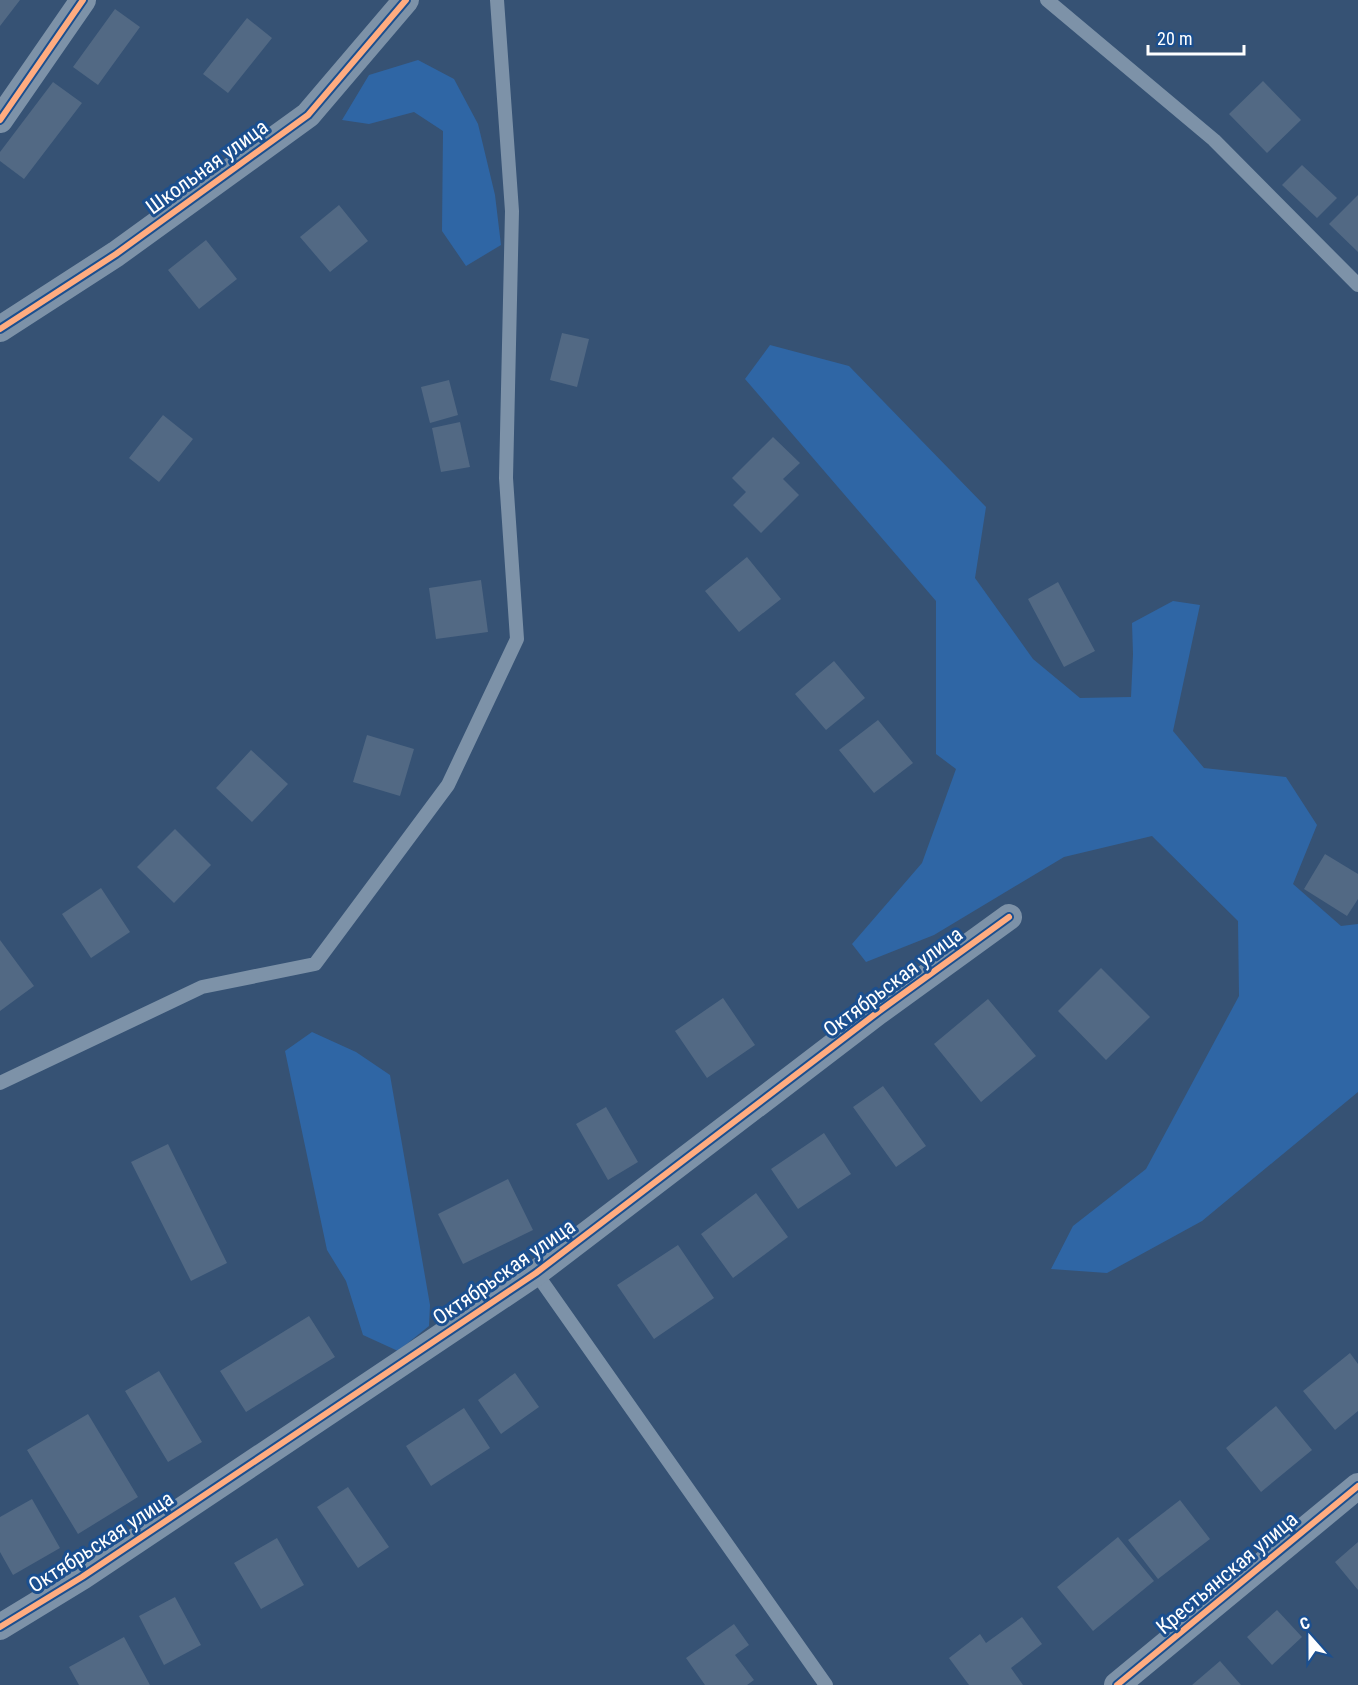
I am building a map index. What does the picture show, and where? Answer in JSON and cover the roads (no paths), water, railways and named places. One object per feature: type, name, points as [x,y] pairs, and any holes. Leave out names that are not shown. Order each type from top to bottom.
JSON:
[{"type":"street","points":[[0,120],[83,0]]},
{"type":"street","name":"Школьная улица","points":[[0,329],[116,254],[308,115],[406,0]]},
{"type":"street","name":"Октябрьская улица","points":[[0,1627],[82,1577],[536,1273],[878,1012],[1009,917]]},
{"type":"street","name":"Крестьянская улица","points":[[1118,1685],[1358,1486]]},
{"type":"lane","points":[[0,1083],[202,987],[315,964],[448,785],[517,639],[506,478],[512,211],[497,0]]},
{"type":"lane","points":[[1047,0],[1214,140],[1358,285]]},
{"type":"lane","points":[[536,1273],[826,1685]]}]
